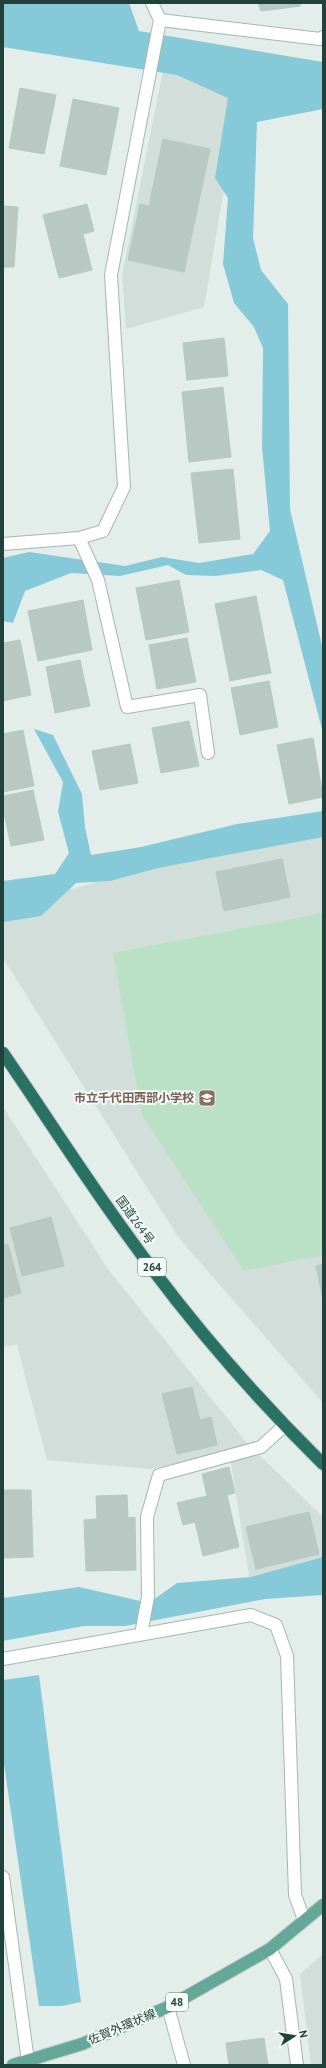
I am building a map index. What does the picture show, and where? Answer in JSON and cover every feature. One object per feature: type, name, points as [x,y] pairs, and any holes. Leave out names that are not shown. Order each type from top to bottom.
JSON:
[{"type":"highway","name":"国道264号","points":[[3,1053],[128,1236],[206,1336],[284,1426],[323,1464]]},
{"type":"main road","name":"佐賀外環状線","points":[[13,2065],[82,2044],[168,2007],[270,1949],[323,1905]]},
{"type":"street","points":[[3,544],[79,538],[103,531],[124,487],[111,275],[151,74],[158,25],[152,3]]},
{"type":"street","points":[[158,25],[320,39],[323,37]]},
{"type":"street","points":[[79,538],[98,580],[127,707],[200,695],[208,753]]},
{"type":"street","points":[[141,1634],[148,1597],[147,1517],[159,1475],[261,1447],[284,1426]]},
{"type":"street","points":[[3,1659],[251,1615],[276,1625],[287,1656],[295,1894],[304,1920]]},
{"type":"street","points":[[3,1877],[28,2061]]},
{"type":"street","points":[[270,1949],[286,1979],[297,2065]]},
{"type":"street","points":[[168,2007],[184,2065]]},
{"type":"shaded area","points":[[164,66],[241,89],[204,307],[126,329],[122,275]]},
{"type":"shaded area","name":"市立千代田西部小学校","points":[[323,819],[323,1403],[178,1237],[3,958],[3,908]]},
{"type":"shaded area","points":[[3,1107],[108,1269],[247,1443],[323,1517],[323,1570],[251,1588],[229,1451],[151,1469],[47,1460],[17,1345],[3,1346]]},
{"type":"shaded area","points":[[323,1954],[323,2065],[311,2065],[300,1974]]},
{"type":"green space","points":[[323,913],[323,1255],[244,1271],[142,1115],[113,953]]},
{"type":"water","points":[[3,3],[129,3],[139,31],[323,62],[323,109],[257,122],[253,238],[261,270],[288,304],[290,509],[323,650],[323,733],[283,580],[261,570],[215,576],[186,575],[168,565],[120,576],[71,573],[25,591],[13,623],[3,621],[3,558],[29,552],[125,566],[162,557],[199,563],[253,554],[270,531],[262,447],[263,348],[254,327],[234,303],[223,264],[228,198],[215,178],[228,98],[177,75],[3,47]]},
{"type":"water","points":[[34,729],[53,735],[82,794],[85,827],[91,855],[141,847],[237,824],[323,811],[323,837],[158,868],[110,881],[76,883],[41,916],[3,922],[3,881],[55,874],[69,853],[58,812],[63,782]]},
{"type":"water","points":[[323,1557],[323,1595],[265,1599],[125,1626],[84,1626],[3,1641],[3,1598],[79,1587],[149,1603],[177,1583],[251,1577]]},
{"type":"water","points":[[39,1675],[81,2002],[62,2006],[39,2006],[3,1757],[3,1680]]},
{"type":"building","points":[[258,3],[299,3],[301,6],[261,11]]},
{"type":"building","points":[[20,88],[56,95],[44,154],[9,148]]},
{"type":"building","points":[[73,99],[119,108],[106,175],[60,166]]},
{"type":"building","points":[[163,139],[210,149],[184,272],[128,260],[140,204],[149,206]]},
{"type":"building","points":[[87,204],[94,231],[83,234],[92,270],[59,278],[43,215]]},
{"type":"building","points":[[3,206],[18,207],[14,267],[3,267]]},
{"type":"building","points":[[224,338],[228,376],[187,380],[183,343]]},
{"type":"building","points":[[223,387],[231,457],[189,462],[182,392]]},
{"type":"building","points":[[233,469],[240,539],[199,543],[191,473]]},
{"type":"building","points":[[179,580],[189,632],[146,640],[136,588]]},
{"type":"building","points":[[256,596],[271,673],[230,681],[215,604]]},
{"type":"building","points":[[83,600],[92,650],[38,661],[28,611]]},
{"type":"building","points":[[187,638],[196,682],[157,689],[149,645]]},
{"type":"building","points":[[20,640],[31,695],[3,701],[3,643]]},
{"type":"building","points":[[80,660],[90,706],[55,713],[46,667]]},
{"type":"building","points":[[269,681],[278,727],[240,735],[231,688]]},
{"type":"building","points":[[189,721],[199,766],[161,773],[152,728]]},
{"type":"building","points":[[23,730],[34,786],[3,792],[3,734]]},
{"type":"building","points":[[313,738],[323,797],[289,804],[277,745]]},
{"type":"building","points":[[130,744],[138,783],[100,790],[92,751]]},
{"type":"building","points":[[33,790],[44,840],[11,846],[3,808],[3,796]]},
{"type":"building","points":[[282,859],[290,897],[224,911],[216,872]]},
{"type":"building","points":[[51,1217],[64,1266],[22,1276],[10,1228]]},
{"type":"building","points":[[8,1244],[21,1293],[3,1298],[3,1246]]},
{"type":"building","points":[[323,1264],[323,1300],[316,1266]]},
{"type":"building","points":[[192,1387],[200,1420],[211,1417],[217,1445],[177,1454],[162,1394]]},
{"type":"building","points":[[229,1467],[235,1493],[227,1495],[239,1547],[203,1556],[195,1522],[183,1525],[177,1503],[207,1496],[202,1474]]},
{"type":"building","points":[[3,1490],[31,1490],[33,1557],[3,1558]]},
{"type":"building","points":[[127,1495],[128,1518],[135,1517],[136,1570],[86,1571],[84,1520],[97,1519],[96,1496]]},
{"type":"building","points":[[309,1512],[319,1554],[256,1569],[246,1527]]},
{"type":"building","points":[[264,2038],[268,2065],[229,2065],[226,2043]]},
{"type":"place","name":"市立千代田西部小学校","points":[[207,1098]]}]
